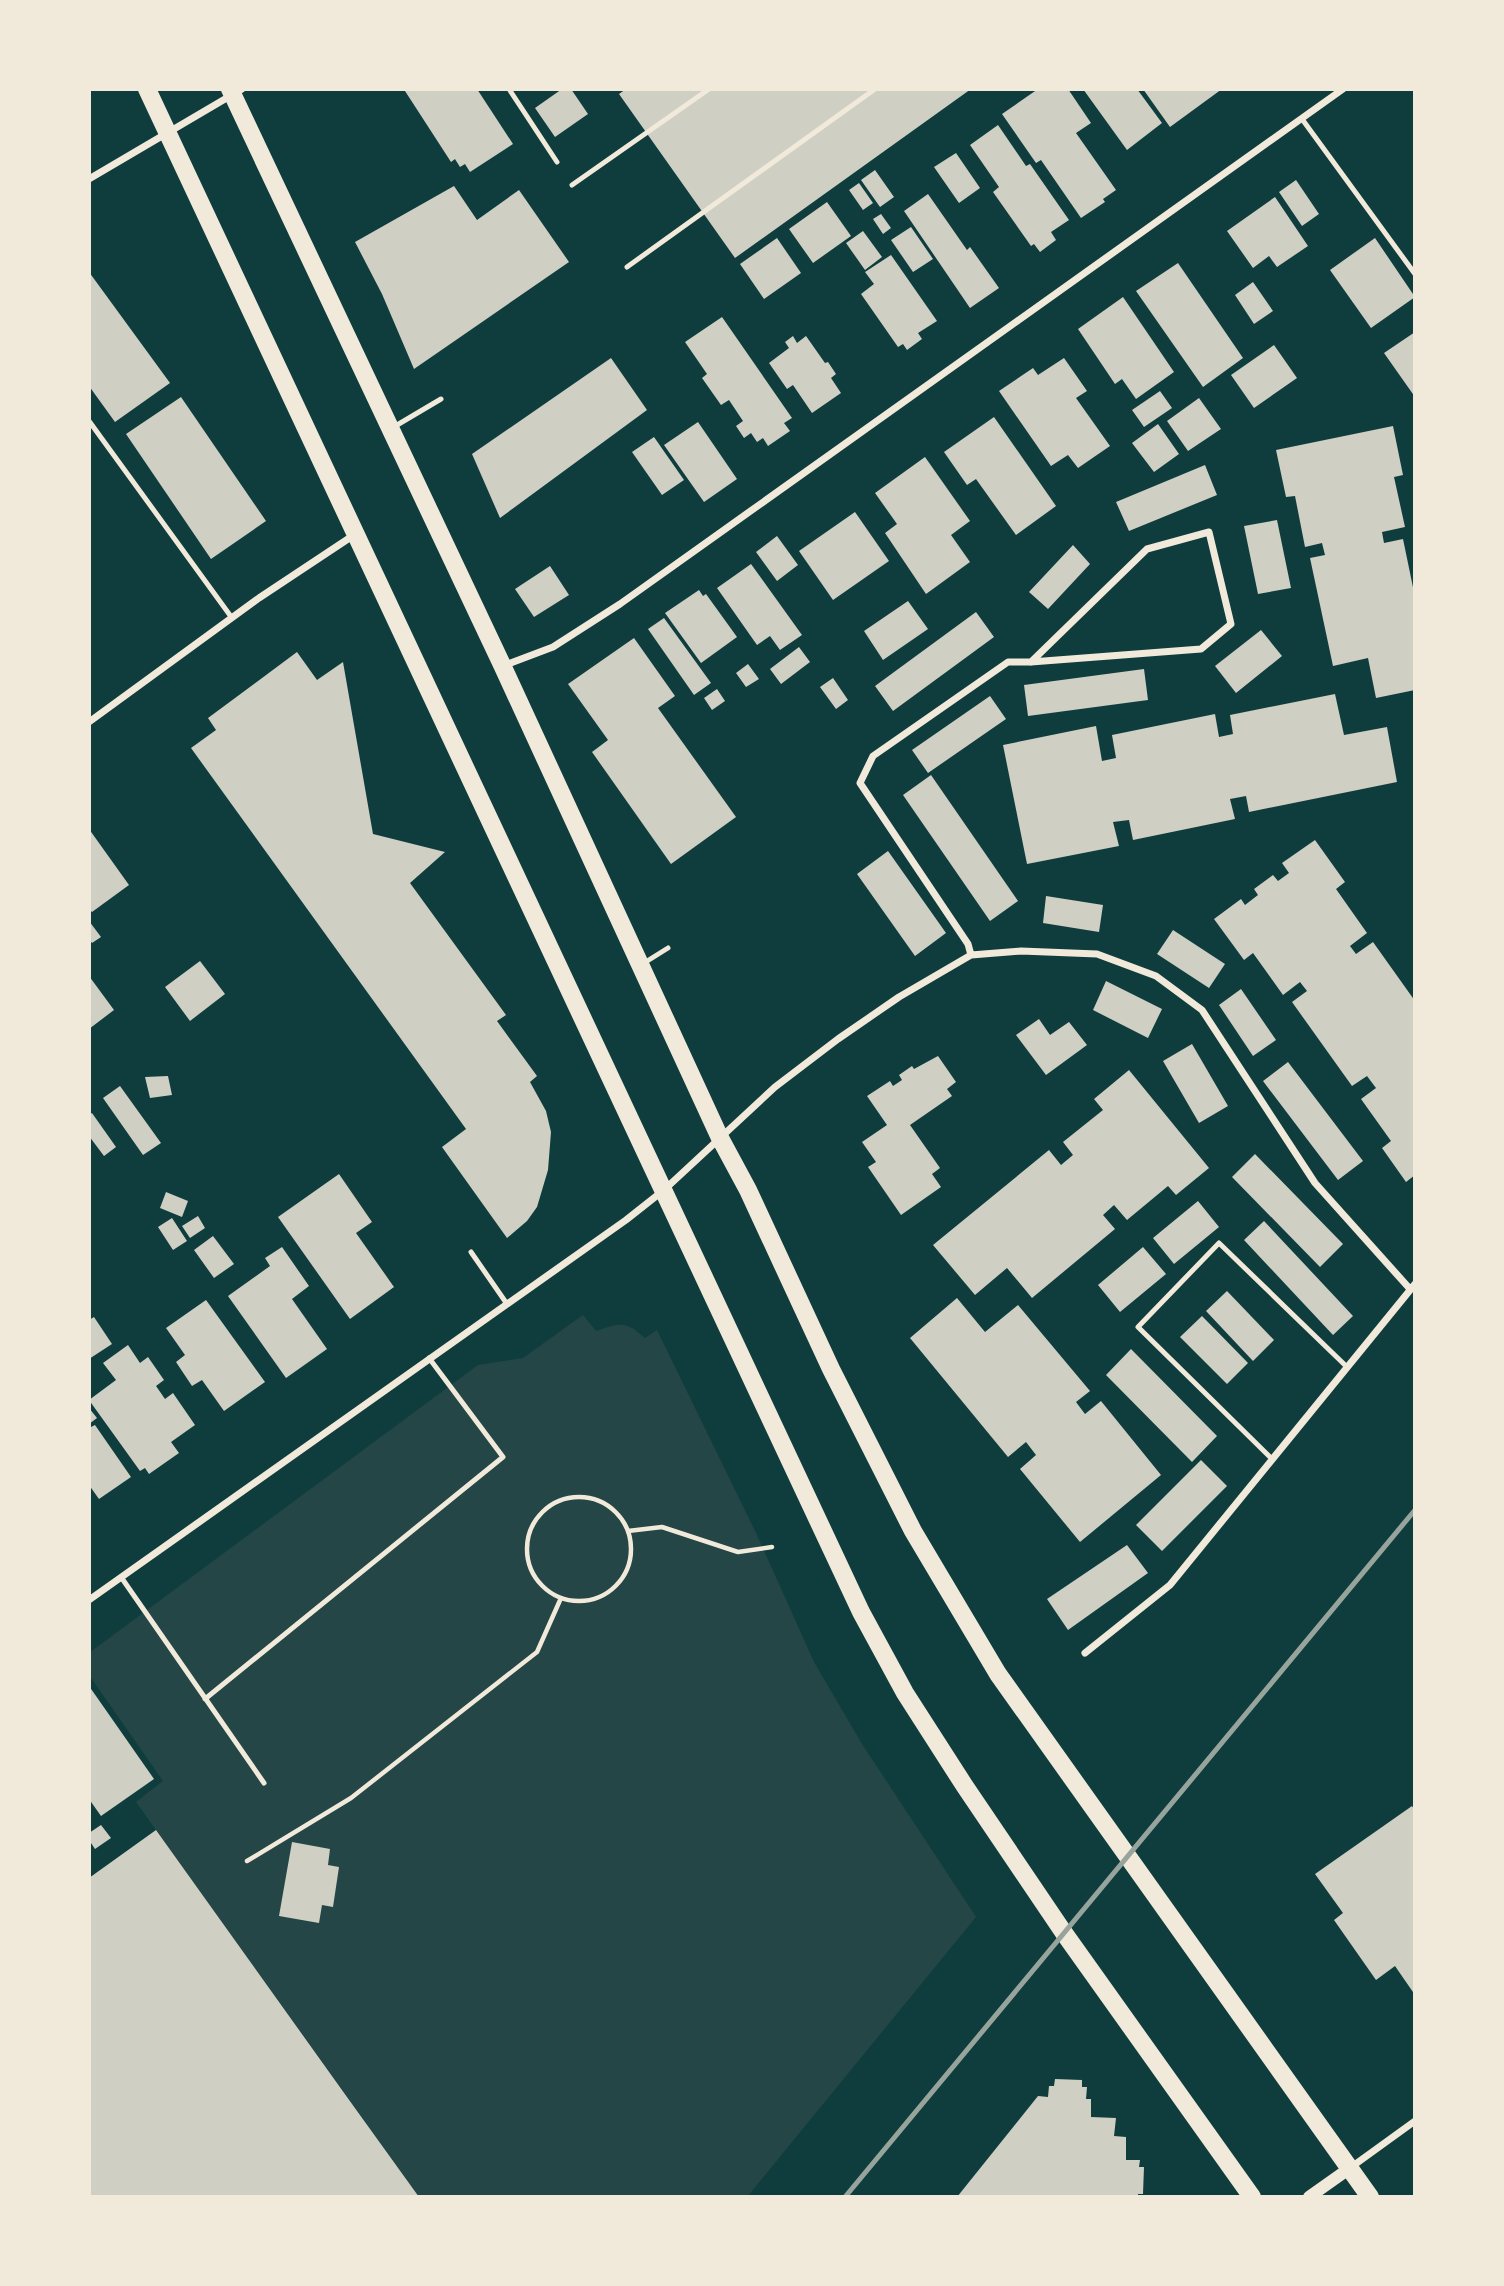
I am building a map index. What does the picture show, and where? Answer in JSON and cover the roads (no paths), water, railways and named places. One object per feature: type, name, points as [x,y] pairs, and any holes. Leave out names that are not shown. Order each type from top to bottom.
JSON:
[{"type":"main road","points":[[147,89],[855,1600],[905,1693],[1064,1933],[1252,2197]]},
{"type":"main road","points":[[235,91],[720,1138],[748,1190],[831,1369],[913,1531],[998,1674],[1370,2197]]},
{"type":"street","points":[[503,667],[553,647],[620,604],[1343,89]]},
{"type":"street","points":[[89,179],[168,134],[235,91]]},
{"type":"street","points":[[971,955],[968,944],[860,783],[873,755],[1008,662],[1031,662],[1201,649],[1231,624],[1209,532],[1147,550],[1031,662]]},
{"type":"street","points":[[89,722],[232,618],[355,534]]},
{"type":"street","points":[[89,1600],[617,1227],[664,1190],[775,1087],[899,996],[971,955],[1021,951],[1097,954],[1156,976],[1199,1009],[1228,1048],[1315,1183],[1412,1286],[1170,1585],[1085,1653]]},
{"type":"street","points":[[1309,2197],[1415,2121]]},
{"type":"lane","points":[[509,89],[557,162]]},
{"type":"lane","points":[[572,185],[709,89]]},
{"type":"lane","points":[[627,267],[875,89]]},
{"type":"lane","points":[[1302,118],[1415,274]]},
{"type":"lane","points":[[391,428],[441,399]]},
{"type":"lane","points":[[89,421],[232,618]]},
{"type":"lane","points":[[642,965],[668,948]]},
{"type":"lane","points":[[1272,1459],[1138,1327],[1219,1242],[1347,1367]]},
{"type":"lane","points":[[471,1252],[508,1304]]},
{"type":"lane","points":[[205,1699],[503,1457],[429,1358]]},
{"type":"lane","points":[[121,1577],[264,1783]]},
{"type":"railway","points":[[845,2197],[1415,1510]]}]
